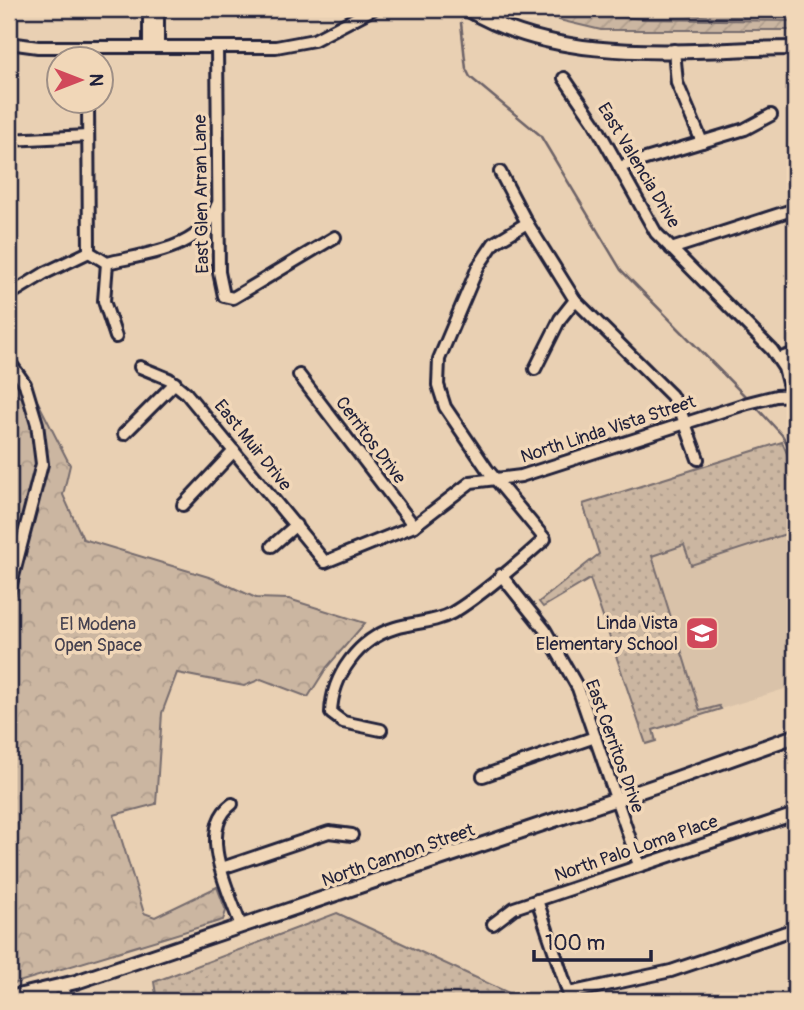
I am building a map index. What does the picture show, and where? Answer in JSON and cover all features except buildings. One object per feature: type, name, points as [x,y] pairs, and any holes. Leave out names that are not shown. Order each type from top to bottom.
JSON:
[{"type":"main road","points":[[467,9],[520,35],[558,44],[674,50],[795,48]]},
{"type":"main road","name":"North Cannon Street","points":[[9,998],[50,995],[62,986],[795,736]]},
{"type":"street","points":[[149,9],[153,47]]},
{"type":"street","points":[[153,47],[158,9]]},
{"type":"street","points":[[116,47],[276,47],[314,40],[373,9]]},
{"type":"street","points":[[9,43],[46,47]]},
{"type":"street","name":"East Glen Arran Lane","points":[[217,47],[219,272],[223,293],[228,298],[335,236]]},
{"type":"street","points":[[674,50],[677,83],[702,142]]},
{"type":"street","name":"East Valencia Drive","points":[[564,78],[594,122],[656,233],[779,359],[793,395]]},
{"type":"street","points":[[619,167],[745,129],[771,115]]},
{"type":"street","points":[[88,116],[89,252]]},
{"type":"street","points":[[9,140],[88,136]]},
{"type":"street","points":[[500,172],[527,223],[575,300],[671,395],[685,422],[698,459]]},
{"type":"street","points":[[89,252],[107,262],[185,243],[207,227],[218,202]]},
{"type":"street","points":[[671,249],[795,209]]},
{"type":"street","points":[[381,730],[343,722],[331,713],[331,703],[346,664],[370,639],[394,628],[432,621],[452,612],[545,539],[494,478],[445,407],[438,385],[439,359],[478,267],[494,243],[527,223]]},
{"type":"street","points":[[9,295],[89,252]]},
{"type":"street","points":[[107,262],[104,301],[116,337]]},
{"type":"street","points":[[535,369],[560,319],[575,300]]},
{"type":"street","points":[[779,359],[795,353]]},
{"type":"street","points":[[9,361],[25,384],[37,424],[42,464],[9,592]]},
{"type":"street","name":"East Muir Drive","points":[[140,367],[175,383],[325,562]]},
{"type":"street","name":"Cerritos Drive","points":[[299,375],[414,526]]},
{"type":"street","points":[[124,434],[175,383]]},
{"type":"street","name":"North Linda Vista Street","points":[[325,562],[414,526],[463,487],[480,479],[521,476],[685,422],[776,396],[793,395]]},
{"type":"street","points":[[183,505],[234,451]]},
{"type":"street","points":[[272,546],[296,525]]},
{"type":"street","name":"East Cerritos Drive","points":[[500,575],[563,657],[578,688],[639,865]]},
{"type":"street","points":[[483,776],[595,737]]},
{"type":"street","points":[[232,804],[222,812],[217,825],[216,843],[241,926]]},
{"type":"street","name":"North Palo Loma Place","points":[[493,924],[514,908],[795,814]]},
{"type":"street","points":[[222,868],[329,832],[352,835]]},
{"type":"street","points":[[537,900],[570,997],[671,971],[795,929]]},
{"type":"street","points":[[62,986],[66,1001]]},
{"type":"shaded area","name":"Linda Vista Elementary School","points":[[782,442],[795,471],[795,694],[791,687],[643,733],[604,571],[583,504]]},
{"type":"green space","points":[[667,9],[795,9],[795,16],[716,17],[672,14]]},
{"type":"green space","points":[[561,12],[645,19],[795,21],[795,30],[601,30],[559,20]]},
{"type":"green space","name":"El Modena Open Space","points":[[9,393],[38,402],[70,465],[63,495],[83,539],[212,578],[256,598],[289,599],[365,623],[327,667],[308,697],[261,679],[244,686],[177,673],[162,713],[156,804],[114,815],[144,913],[155,917],[217,887],[226,911],[223,920],[9,985]]},
{"type":"green space","points":[[782,442],[795,471],[795,506],[789,508],[795,531],[691,565],[684,545],[652,556],[700,711],[719,706],[721,709],[653,730],[656,741],[646,744],[590,579],[543,607],[539,602],[599,554],[583,504]]},
{"type":"green space","points":[[337,913],[511,994],[514,1001],[157,1001],[154,982]]},
{"type":"waterway","points":[[461,23],[466,69],[470,77],[540,135],[621,270],[745,396]]},
{"type":"waterway","points":[[758,409],[782,435],[795,457]]},
{"type":"place","name":"Linda Vista Elementary School","points":[[702,633]]}]
